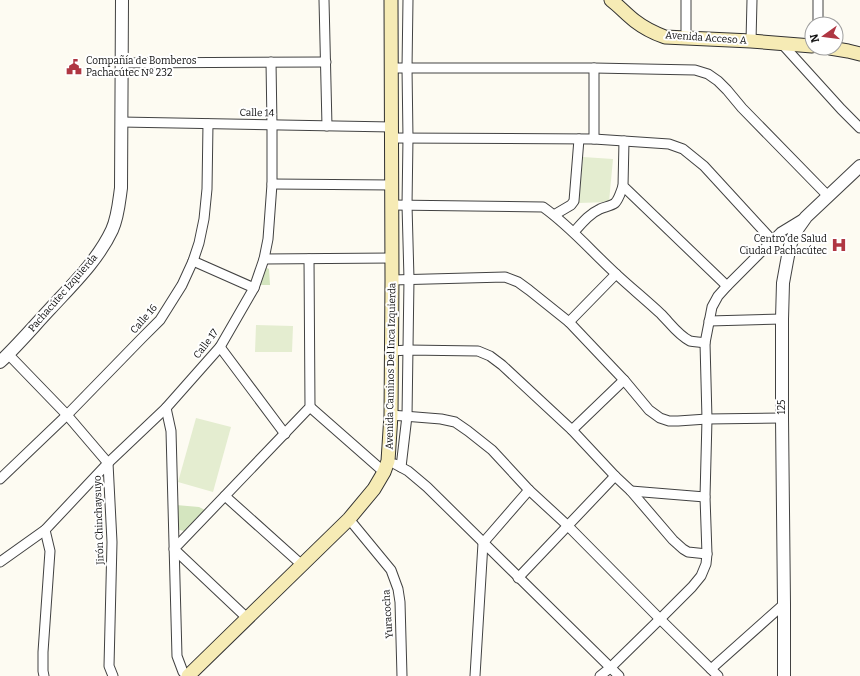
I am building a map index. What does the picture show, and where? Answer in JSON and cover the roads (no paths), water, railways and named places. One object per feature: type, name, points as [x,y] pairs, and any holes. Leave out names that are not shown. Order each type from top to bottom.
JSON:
[{"type":"main road","name":"Avenida Caminos Del Inca Izquierda","points":[[188,676],[349,518],[374,489],[386,467],[391,415],[392,351],[391,0]]},
{"type":"main road","name":"Avenida Acceso A","points":[[613,1],[635,21],[655,34],[686,38],[751,41],[804,46]]},
{"type":"main road","points":[[844,50],[860,54]]},
{"type":"street","name":"Pachacútec Izquierda","points":[[4,358],[96,258],[105,243],[117,215],[121,188],[122,0]]},
{"type":"street","points":[[324,0],[327,126]]},
{"type":"street","points":[[400,467],[407,416],[408,0]]},
{"type":"street","points":[[686,0],[686,38]]},
{"type":"street","points":[[751,41],[752,0]]},
{"type":"street","points":[[818,0],[818,16]]},
{"type":"street","points":[[783,45],[860,128]]},
{"type":"street","name":"Calle 17","points":[[0,562],[45,530],[108,463],[166,408],[220,346],[254,288],[264,260],[268,239],[272,184],[271,62]]},
{"type":"street","points":[[121,63],[326,62]]},
{"type":"street","points":[[392,68],[594,68],[695,70],[708,74],[728,90],[742,108],[828,196]]},
{"type":"street","points":[[594,68],[594,139]]},
{"type":"street","name":"Calle 14","points":[[121,122],[327,126],[392,132],[408,138],[594,139],[669,144],[683,149],[704,166],[772,240]]},
{"type":"street","name":"Calle 16","points":[[0,479],[68,415],[160,320],[182,285],[199,243],[204,219],[208,124]]},
{"type":"street","points":[[554,215],[571,205],[574,201],[579,139]]},
{"type":"street","points":[[574,232],[593,212],[615,203],[623,186],[624,141]]},
{"type":"street","name":"125","points":[[784,676],[782,418],[783,283],[790,246],[794,234],[806,217],[860,166]]},
{"type":"street","points":[[272,184],[392,185]]},
{"type":"street","points":[[623,186],[727,286]]},
{"type":"street","points":[[392,205],[543,207],[574,232],[678,332],[691,341],[705,343]]},
{"type":"street","points":[[600,676],[660,619],[701,576],[706,564],[707,554],[705,497],[707,419],[705,343],[712,307],[718,296],[772,240],[781,232],[806,217]]},
{"type":"street","points":[[264,260],[392,258]]},
{"type":"street","points":[[174,549],[310,407],[309,260]]},
{"type":"street","points":[[193,261],[254,288]]},
{"type":"street","points":[[569,322],[616,274]]},
{"type":"street","points":[[392,280],[505,277],[518,282],[569,322],[624,380],[649,410],[660,418],[669,421],[782,418]]},
{"type":"street","points":[[709,321],[782,320]]},
{"type":"street","points":[[220,346],[285,434]]},
{"type":"street","points":[[392,351],[478,352],[490,356],[502,365],[572,430],[631,491],[673,540],[688,552],[707,554]]},
{"type":"street","name":"Jirón Chinchaysuyo","points":[[4,358],[68,415],[108,463],[112,542],[109,666],[113,676]]},
{"type":"street","points":[[572,430],[624,380]]},
{"type":"street","points":[[310,407],[386,467],[400,467],[418,479],[619,676]]},
{"type":"street","points":[[166,408],[171,431],[177,656],[183,672],[188,676]]},
{"type":"street","points":[[391,415],[441,419],[455,422],[492,450],[529,490],[567,525],[718,676]]},
{"type":"street","points":[[518,578],[615,476]]},
{"type":"street","points":[[475,676],[483,543],[529,490]]},
{"type":"street","points":[[631,491],[705,497]]},
{"type":"street","points":[[225,496],[302,565]]},
{"type":"street","name":"Yuracocha","points":[[349,518],[392,570],[398,589],[400,609],[402,676]]},
{"type":"street","points":[[41,674],[50,551],[45,530]]},
{"type":"street","points":[[174,549],[247,618]]},
{"type":"street","points":[[711,669],[784,604]]},
{"type":"place","name":"Compañía de Bomberos Pachacútec Nº 232","points":[[74,67]]},
{"type":"place","name":"Centro de Salud Ciudad Pachacútec","points":[[839,245]]}]
